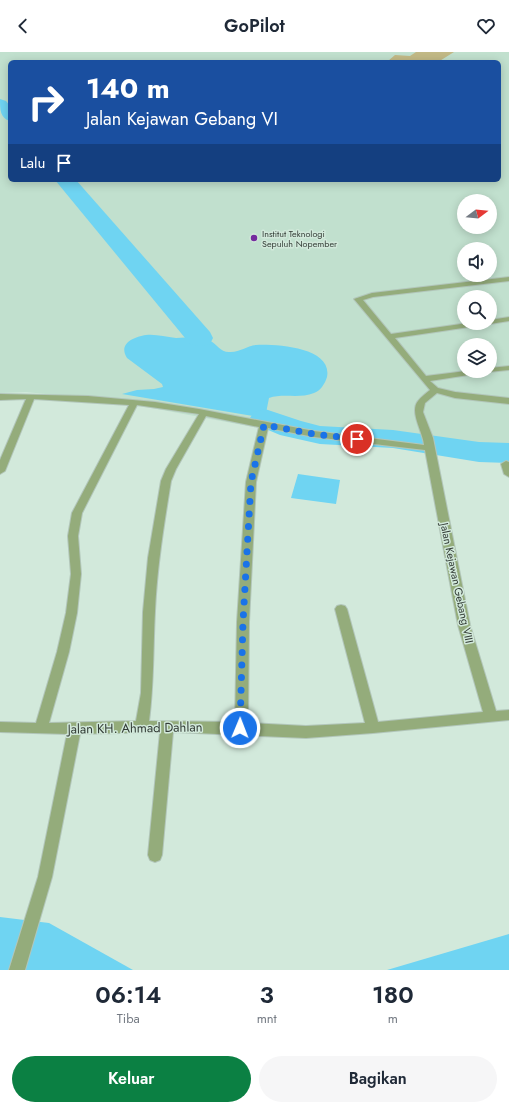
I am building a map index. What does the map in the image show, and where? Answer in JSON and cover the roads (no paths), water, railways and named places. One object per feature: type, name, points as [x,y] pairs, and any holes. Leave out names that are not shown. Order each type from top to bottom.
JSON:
[{"type":"street","points":[[509,279],[372,295],[358,299],[424,379],[435,390],[455,395],[509,401]]},
{"type":"street","points":[[497,321],[509,319]]},
{"type":"street","points":[[389,337],[457,327]]},
{"type":"street","points":[[497,369],[509,368]]},
{"type":"street","points":[[424,379],[457,375]]},
{"type":"street","name":"Jalan Kejawan Gebang VIII","points":[[435,390],[421,402],[419,412],[429,444],[464,625],[490,717]]},
{"type":"street","points":[[0,397],[87,397],[134,402],[178,408],[314,434],[429,444]]},
{"type":"street","points":[[0,471],[32,397]]},
{"type":"street","points":[[41,729],[61,657],[71,611],[76,573],[73,542],[77,513],[134,402]]},
{"type":"street","points":[[142,727],[147,693],[149,612],[153,558],[166,481],[171,469],[203,414]]},
{"type":"street","points":[[240,728],[243,615],[251,482],[264,425]]},
{"type":"street","points":[[506,464],[509,474]]},
{"type":"street","points":[[341,609],[373,728]]},
{"type":"street","name":"Jalan KH. Ahmad Dahlan","points":[[0,727],[41,729],[167,726],[306,732],[373,728],[509,715]]},
{"type":"street","points":[[155,855],[167,726]]},
{"type":"street","points":[[17,970],[45,876],[74,728]]},
{"type":"water","points":[[146,335],[176,338],[201,338],[209,340],[226,352],[233,352],[256,345],[276,345],[301,349],[312,353],[321,359],[326,367],[327,377],[322,387],[314,393],[303,396],[280,396],[269,398],[265,418],[122,394],[137,390],[163,387],[162,384],[127,358],[125,353],[124,349],[128,342],[136,337]]},
{"type":"water","points":[[298,474],[340,480],[336,504],[291,498]]},
{"type":"water","points":[[0,917],[49,923],[133,970],[0,970]]},
{"type":"water","points":[[509,934],[509,970],[387,970]]},
{"type":"waterway","points":[[0,104],[8,114]]},
{"type":"waterway","points":[[67,182],[200,338]]},
{"type":"waterway","points":[[265,418],[291,428],[320,435],[393,439],[479,452],[509,453]]},
{"type":"place","name":"Institut Teknologi Sepuluh Nopember","points":[[254,238]]}]
